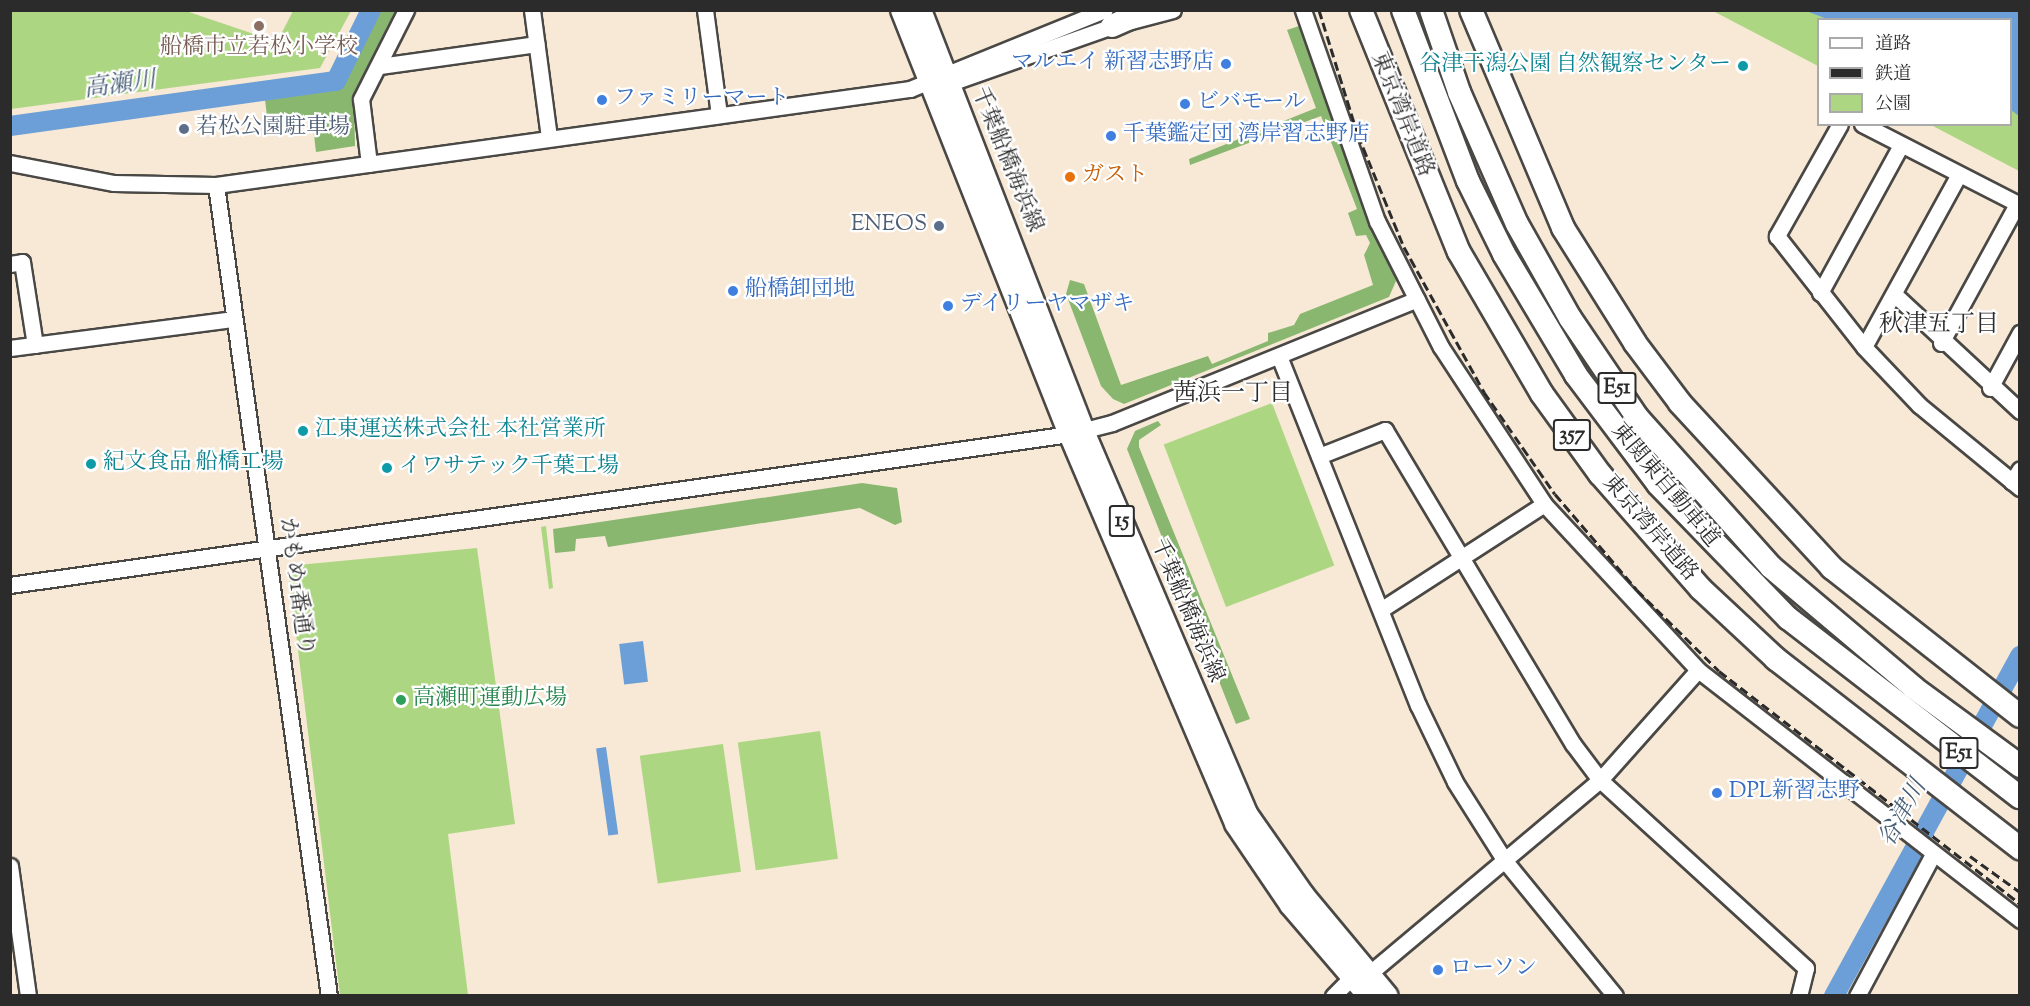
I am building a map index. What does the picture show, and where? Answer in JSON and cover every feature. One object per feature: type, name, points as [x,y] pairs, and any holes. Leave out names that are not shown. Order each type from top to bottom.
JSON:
[{"type":"highway","points":[[1108,18],[1148,10]]},
{"type":"highway","name":"東京湾岸道路","points":[[1361,10],[1384,79],[1459,252],[1489,308],[1600,474],[1738,624],[1912,768],[2019,848]]},
{"type":"highway","points":[[1377,10],[1388,54],[1384,79]]},
{"type":"highway","name":"東関東自動車道","points":[[1403,10],[1468,180],[1576,375],[1658,484],[1726,558],[1899,708],[2019,798]]},
{"type":"highway","name":"東関東自動車道","points":[[1431,10],[1458,92],[1517,224],[1570,318],[1631,408],[1771,567],[1914,688],[2019,766]]},
{"type":"highway","points":[[1458,10],[1497,105],[1563,228],[1635,343],[1729,463],[1832,568],[1973,682],[2019,716]]},
{"type":"highway","points":[[1471,10],[1563,228]]},
{"type":"main road","name":"千葉船橋海浜線","points":[[901,10],[942,82]]},
{"type":"main road","name":"千葉船橋海浜線","points":[[921,10],[942,82],[1077,433],[1235,824],[1290,905],[1364,987],[1388,996]]},
{"type":"street","points":[[369,164],[361,99],[380,66],[406,10]]},
{"type":"street","points":[[532,10],[549,138]]},
{"type":"street","points":[[705,10],[719,115]]},
{"type":"street","points":[[10,163],[114,183],[216,185],[942,82],[1108,18],[1173,10]]},
{"type":"street","points":[[1352,10],[1372,44]]},
{"type":"street","points":[[1303,11],[1377,221],[1441,347],[1544,504],[1698,670],[2019,920]]},
{"type":"street","points":[[380,66],[536,44]]},
{"type":"street","points":[[1839,126],[1777,236],[1864,347],[1919,405],[2017,480]]},
{"type":"street","points":[[1866,126],[2018,204],[1941,343]]},
{"type":"street","points":[[1820,293],[1901,145]]},
{"type":"street","points":[[1864,347],[1959,174]]},
{"type":"street","name":"かもめ1番通り","points":[[216,185],[329,996]]},
{"type":"street","points":[[10,264],[22,262],[35,345]]},
{"type":"street","points":[[1894,294],[1941,343],[2019,411]]},
{"type":"street","points":[[10,585],[1077,433],[1279,356],[1417,299]]},
{"type":"street","points":[[10,348],[234,319]]},
{"type":"street","points":[[1990,388],[2019,333]]},
{"type":"street","points":[[1279,356],[1455,782],[1505,861],[1615,996]]},
{"type":"street","points":[[1319,456],[1385,430],[1459,559],[1600,780],[1806,968],[1799,996]]},
{"type":"street","points":[[1382,609],[1544,504]]},
{"type":"street","points":[[1333,996],[1364,987],[1600,780],[1698,670]]},
{"type":"street","points":[[1857,996],[1933,854]]},
{"type":"street","points":[[10,866],[28,996]]},
{"type":"green space","points":[[379,10],[395,11],[354,93],[355,146],[316,152],[312,119],[268,124],[265,100],[340,89]]},
{"type":"green space","points":[[10,11],[186,11],[277,42],[293,11],[351,11],[320,68],[11,109]]},
{"type":"green space","points":[[1713,11],[2019,11],[2019,171],[1933,126],[2012,126],[2012,18],[1817,18],[1817,65]]},
{"type":"green space","points":[[1299,26],[1396,281],[1389,297],[1124,404],[1113,399],[1101,386],[1066,294],[1070,280],[1084,284],[1121,385],[1208,356],[1212,364],[1268,341],[1268,333],[1294,325],[1300,314],[1373,285],[1364,255],[1370,243],[1366,235],[1356,236],[1348,213],[1357,209],[1321,116],[1190,165],[1189,159],[1316,108],[1287,30]]},
{"type":"green space","points":[[1272,403],[1334,565],[1226,607],[1164,445]]},
{"type":"green space","points":[[1158,421],[1161,425],[1139,440],[1139,447],[1250,719],[1236,724],[1127,449],[1135,431]]},
{"type":"green space","points":[[862,483],[897,488],[902,522],[895,525],[860,508],[608,547],[605,536],[576,539],[575,551],[555,553],[553,529]]},
{"type":"green space","points":[[546,526],[553,588],[549,589],[541,527]]},
{"type":"green space","name":"高瀬町運動広場","points":[[477,548],[515,824],[448,834],[468,995],[340,995],[289,576],[298,565]]},
{"type":"green space","points":[[820,731],[838,859],[756,870],[738,743]]},
{"type":"green space","points":[[723,744],[741,872],[658,883],[640,756]]},
{"type":"water","points":[[1806,11],[2019,11],[2019,116],[2012,111],[2012,18],[1825,18]]},
{"type":"water","points":[[643,641],[648,682],[624,685],[619,644]]},
{"type":"water","points":[[606,747],[618,834],[608,836],[596,748]]},
{"type":"waterway","name":"高瀬川","points":[[10,126],[336,81],[371,10]]},
{"type":"waterway","name":"谷津川","points":[[1834,996],[2020,656]]},
{"type":"railway","points":[[1319,10],[1358,135],[1404,247],[1484,392],[1555,494],[1637,590],[1719,671],[2020,904]]},
{"type":"railway","points":[[1970,856],[2020,892]]},
{"type":"place","name":"船橋市立若松小学校","points":[[259,26]]},
{"type":"place","name":"マルエイ 新習志野店","points":[[1226,64]]},
{"type":"place","name":"谷津干潟公園 自然観察センター","points":[[1743,66]]},
{"type":"place","name":"ファミリーマート","points":[[602,100]]},
{"type":"place","name":"ビバモール","points":[[1185,104]]},
{"type":"place","name":"若松公園駐車場","points":[[184,129]]},
{"type":"place","name":"千葉鑑定団 湾岸習志野店","points":[[1111,136]]},
{"type":"place","name":"ガスト","points":[[1070,177]]},
{"type":"place","name":"ENEOS","points":[[939,226]]},
{"type":"place","name":"船橋卸団地","points":[[733,291]]},
{"type":"place","name":"デイリーヤマザキ","points":[[948,306]]},
{"type":"place","name":"江東運送株式会社 本社営業所","points":[[303,431]]},
{"type":"place","name":"紀文食品 船橋工場","points":[[91,464]]},
{"type":"place","name":"イワサテック千葉工場","points":[[387,468]]},
{"type":"place","name":"高瀬町運動広場","points":[[401,700]]},
{"type":"place","name":"DPL新習志野","points":[[1717,793]]},
{"type":"place","name":"ローソン","points":[[1438,970]]},
{"type":"district","name":"秋津五丁目","points":[[1939,326]]},
{"type":"district","name":"茜浜一丁目","points":[[1233,395]]}]
